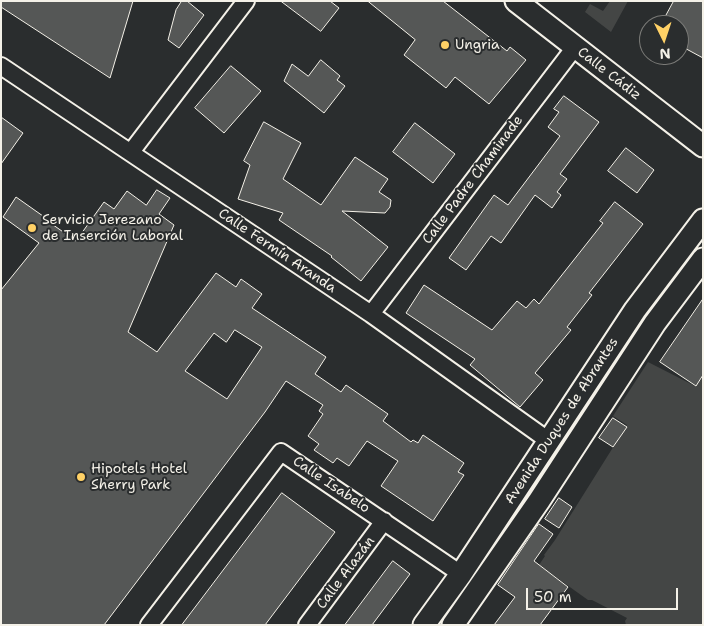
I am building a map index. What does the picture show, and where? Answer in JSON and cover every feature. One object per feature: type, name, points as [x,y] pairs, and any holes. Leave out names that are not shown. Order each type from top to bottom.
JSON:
[{"type":"street","points":[[131,152],[246,1]]},
{"type":"street","name":"Calle Cádiz","points":[[516,1],[703,146]]},
{"type":"street","name":"Calle Padre Chaminade","points":[[370,314],[575,47]]},
{"type":"street","name":"Calle Fermín Aranda","points":[[1,66],[370,314],[549,441]]},
{"type":"street","name":"Avenida Duques de Abrantes","points":[[424,625],[461,574],[635,310],[703,220]]},
{"type":"street","name":"Avenida Duques de Abrantes","points":[[453,625],[481,587],[655,323],[703,259]]},
{"type":"street","name":"Calle Isabelo","points":[[149,625],[281,452],[461,574]]},
{"type":"street","name":"Calle Alazán","points":[[307,625],[384,521]]},
{"type":"shaded area","points":[[610,1],[628,1],[611,32],[585,12],[590,4],[603,11]]},
{"type":"shaded area","points":[[648,362],[695,386],[703,377],[703,625],[626,625],[625,621],[627,618],[592,600],[588,600],[539,565],[627,425],[613,416]]},
{"type":"building","points":[[1,1],[133,1],[110,78],[1,7]]},
{"type":"building","points":[[182,1],[187,1],[204,15],[179,48],[168,40],[176,10]]},
{"type":"building","points":[[281,1],[330,1],[339,8],[321,31]]},
{"type":"building","points":[[368,1],[443,1],[507,51],[510,47],[526,60],[489,104],[455,77],[446,88],[404,55],[415,40]]},
{"type":"building","points":[[674,1],[703,1],[703,58],[689,50],[689,15],[666,15]]},
{"type":"building","points":[[321,60],[340,76],[337,80],[345,86],[324,113],[284,81],[292,64],[308,76]]},
{"type":"building","points":[[231,66],[261,91],[224,133],[195,108]]},
{"type":"building","points":[[564,96],[599,122],[560,174],[567,179],[557,192],[561,195],[552,208],[535,195],[501,243],[491,236],[466,270],[449,258],[494,195],[508,205],[560,136],[548,127],[559,112],[554,109]]},
{"type":"building","points":[[1,117],[23,133],[1,164]]},
{"type":"building","points":[[264,122],[301,143],[283,179],[321,205],[355,157],[388,179],[379,192],[391,200],[390,207],[385,213],[342,211],[388,247],[361,281],[332,256],[279,220],[283,213],[238,199],[250,165],[244,161]]},
{"type":"building","points":[[415,123],[455,154],[433,183],[393,152]]},
{"type":"building","points":[[626,148],[654,170],[637,193],[608,171]]},
{"type":"building","points":[[157,190],[170,198],[159,214],[174,225],[128,332],[157,352],[216,273],[236,287],[241,279],[262,294],[252,308],[326,357],[315,374],[341,392],[346,385],[388,414],[383,421],[411,442],[413,440],[418,443],[423,435],[464,463],[458,472],[464,475],[433,521],[381,486],[398,461],[367,441],[349,466],[337,458],[333,463],[314,450],[319,444],[308,436],[323,414],[319,411],[323,405],[286,381],[265,412],[104,625],[1,625],[1,290],[39,243],[3,217],[16,197],[76,241],[104,202],[114,209],[127,191],[146,205]],"holes":[[[235,330],[262,347],[227,399],[185,371],[214,333],[226,342]]]},
{"type":"building","points":[[615,202],[643,224],[589,293],[592,295],[567,327],[571,330],[535,373],[543,380],[520,407],[470,365],[475,359],[406,313],[424,285],[492,330],[517,301],[526,308],[534,299],[539,304],[603,223],[600,221]]},
{"type":"building","points":[[703,299],[703,375],[696,386],[660,362]]},
{"type":"building","points":[[613,418],[627,427],[613,447],[599,438]]},
{"type":"building","points":[[282,493],[335,532],[265,625],[182,625]]},
{"type":"building","points":[[559,498],[572,507],[559,528],[545,519]]},
{"type":"building","points":[[539,524],[553,534],[534,561],[568,587],[540,625],[494,625],[515,597],[498,585]]},
{"type":"building","points":[[393,561],[410,574],[372,625],[345,625]]},
{"type":"place","name":"Ungria","points":[[445,45]]},
{"type":"place","name":"Servicio Jerezano de Inserción Laboral","points":[[32,228]]},
{"type":"place","name":"Hipotels Hotel Sherry Park","points":[[81,477]]}]
